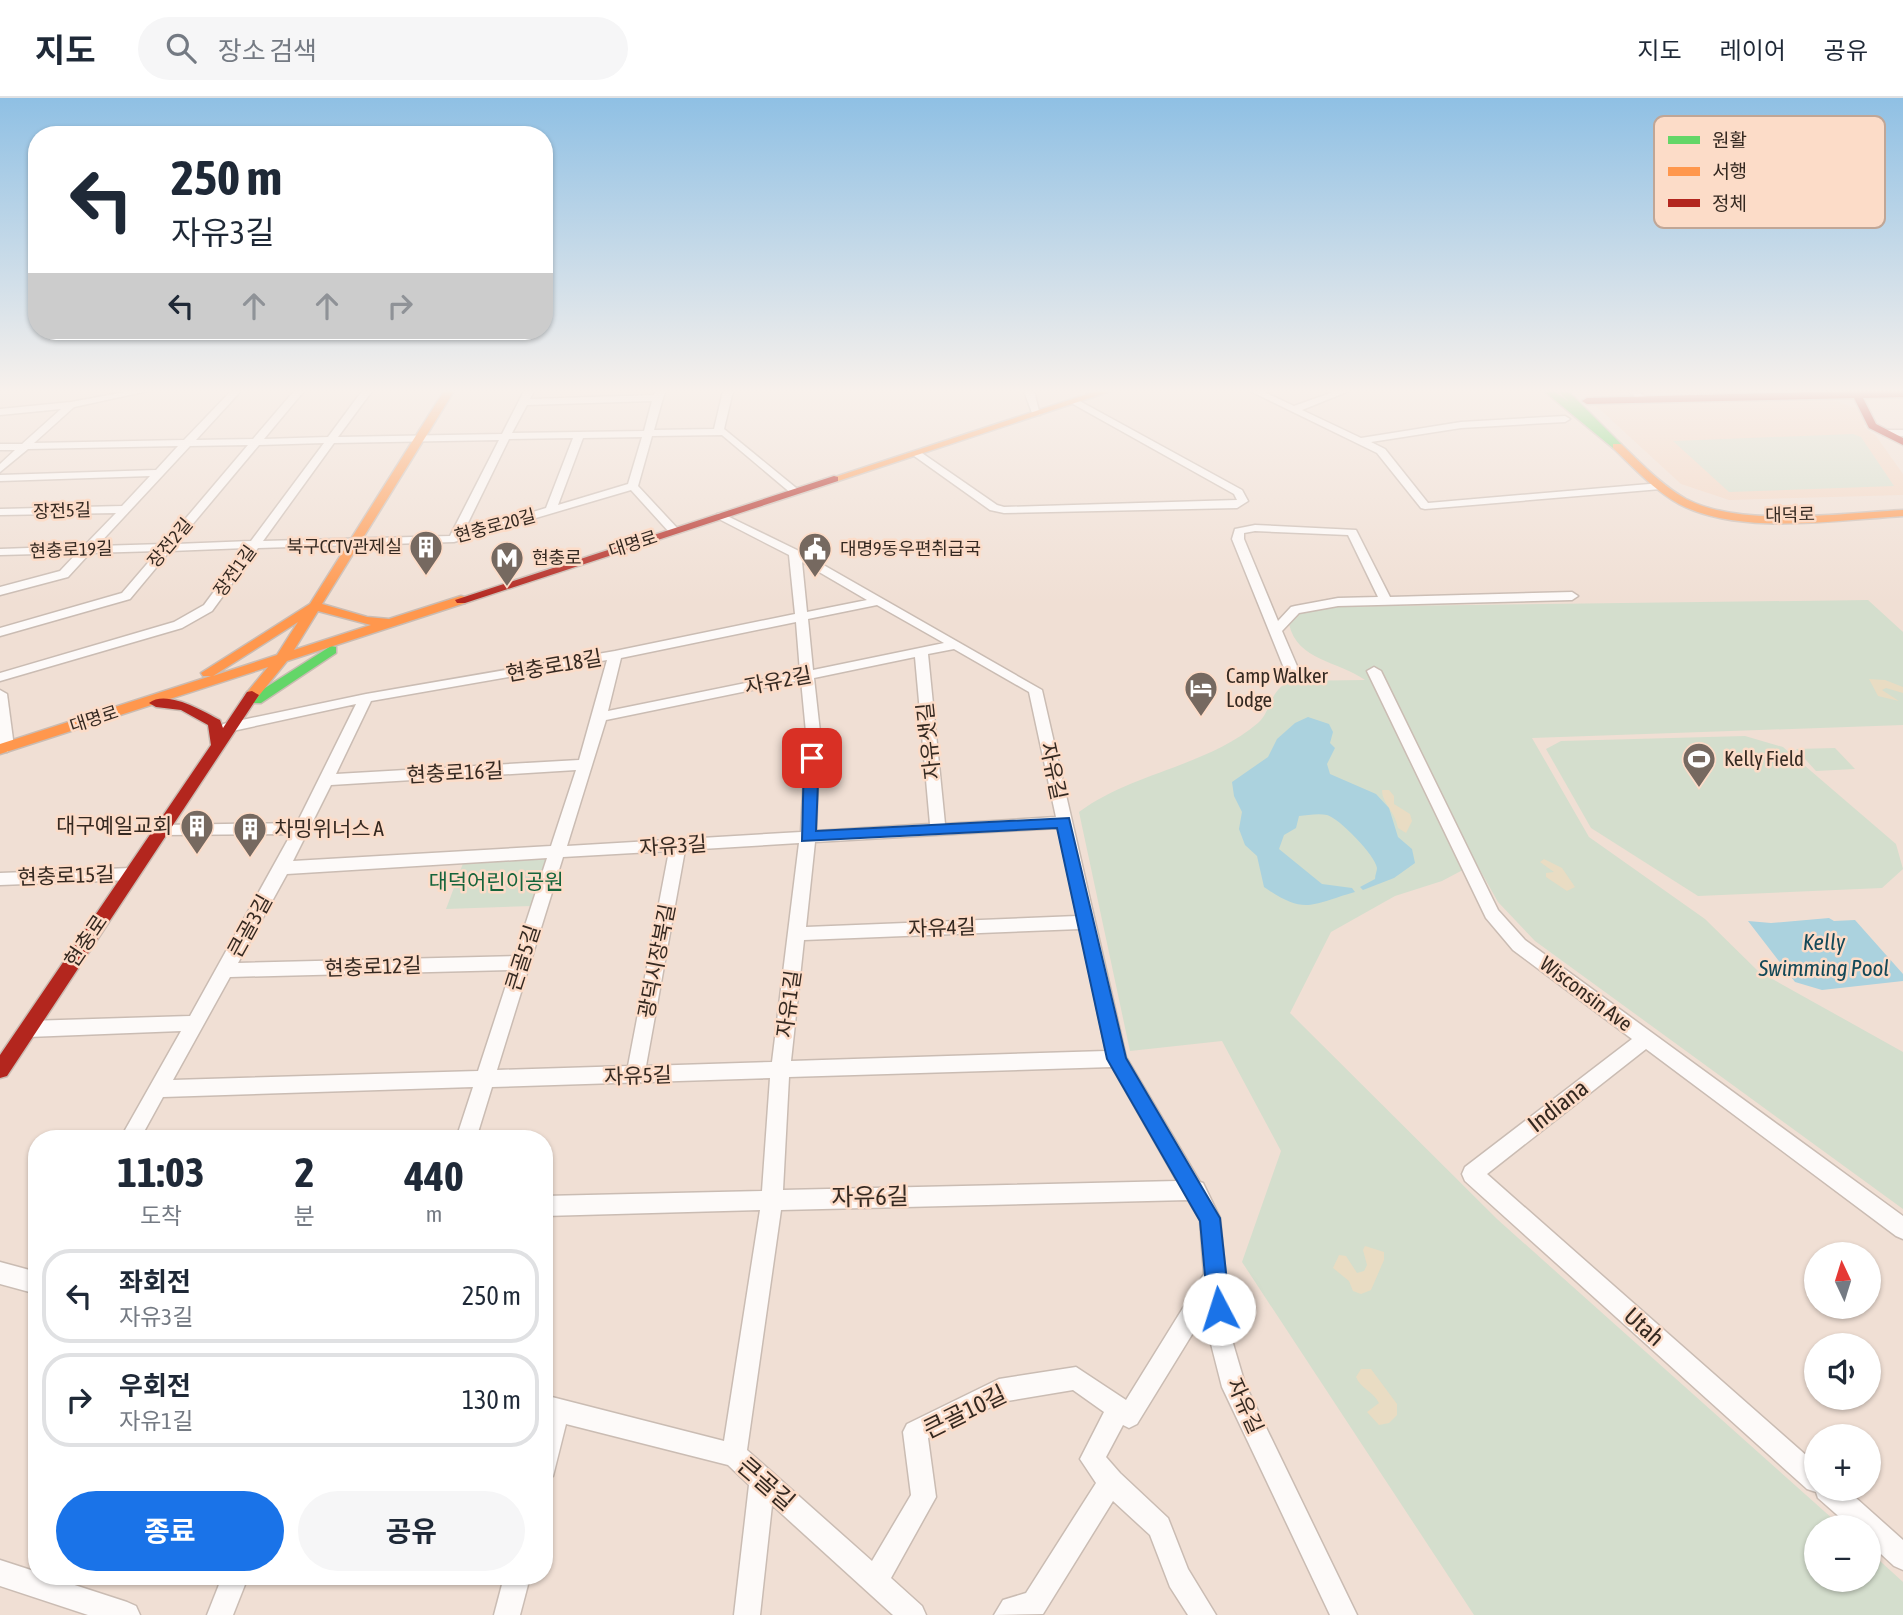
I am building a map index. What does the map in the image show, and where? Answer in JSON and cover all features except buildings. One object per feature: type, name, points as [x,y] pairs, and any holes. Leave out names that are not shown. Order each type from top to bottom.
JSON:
[{"type":"main road","name":"현충로","points":[[0,1070],[232,720],[282,658],[404,462]]},
{"type":"main road","name":"대명로","points":[[4,748],[888,462]]},
{"type":"main road","name":"대덕로","points":[[1634,462],[1679,499],[1714,513],[1903,513]]},
{"type":"main road","points":[[147,702],[214,670],[315,606],[366,621],[394,622]]},
{"type":"main road","points":[[232,720],[354,635]]},
{"type":"main road","points":[[147,702],[184,706],[215,723],[217,743]]},
{"type":"street","points":[[0,591],[64,574],[169,462]]},
{"type":"street","name":"장전2길","points":[[0,632],[126,596],[239,462]]},
{"type":"street","name":"장전1길","points":[[0,677],[178,625],[208,608],[315,462]]},
{"type":"street","points":[[454,539],[493,462]]},
{"type":"street","points":[[551,510],[569,462]]},
{"type":"street","points":[[640,462],[633,486],[674,531]]},
{"type":"street","points":[[760,462],[796,492]]},
{"type":"street","points":[[928,462],[994,508],[1004,510],[1237,505],[1243,501],[1238,492],[1184,462]]},
{"type":"street","points":[[1390,462],[1425,506],[1508,503],[1573,492],[1661,486]]},
{"type":"street","points":[[0,478],[158,473]]},
{"type":"street","name":"현충로20길","points":[[353,541],[454,539],[633,486]]},
{"type":"street","name":"장전5길","points":[[0,512],[125,509]]},
{"type":"street","name":"자유길","points":[[721,516],[795,553],[1035,690],[1117,1059],[1210,1218],[1221,1340],[1234,1387],[1344,1615]]},
{"type":"street","points":[[1293,673],[1238,540],[1239,531],[1269,528],[1352,532],[1385,599]]},
{"type":"street","name":"현충로19길","points":[[0,552],[353,541]]},
{"type":"street","name":"자유1길","points":[[734,1455],[772,1199],[780,1072],[799,934],[808,837],[813,732],[795,553]]},
{"type":"street","points":[[1275,631],[1295,610],[1308,606],[1385,599],[1572,596]]},
{"type":"street","name":"현충로18길","points":[[232,720],[615,655],[879,601]]},
{"type":"street","name":"자유2길","points":[[600,717],[955,645]]},
{"type":"street","name":"자유샛길","points":[[921,654],[938,828]]},
{"type":"street","name":"큰골5길","points":[[468,1130],[482,1080],[558,853],[600,717],[615,655]]},
{"type":"street","name":"Wisconsin Ave","points":[[1374,671],[1492,914],[1519,945],[1903,1229]]},
{"type":"street","points":[[0,694],[4,748]]},
{"type":"street","name":"큰골3길","points":[[135,1130],[282,868],[366,698]]},
{"type":"street","name":"현충로16길","points":[[326,780],[585,765]]},
{"type":"street","name":"자유3길","points":[[282,868],[1064,822]]},
{"type":"street","points":[[161,830],[302,828]]},
{"type":"street","name":"광덕시장북길","points":[[635,1076],[678,845]]},
{"type":"street","name":"현충로15길","points":[[0,879],[131,874]]},
{"type":"street","name":"자유4길","points":[[799,934],[1086,922]]},
{"type":"street","name":"현충로12길","points":[[225,971],[521,963]]},
{"type":"street","points":[[28,1028],[196,1023]]},
{"type":"street","name":"Indiana","points":[[1472,1174],[1646,1039]]},
{"type":"street","name":"자유5길","points":[[160,1089],[780,1072],[1117,1059]]},
{"type":"street","name":"Utah","points":[[1472,1174],[1804,1469]]},
{"type":"street","name":"자유6길","points":[[553,1206],[1196,1190]]},
{"type":"street","points":[[0,1273],[28,1281]]},
{"type":"street","points":[[1203,1615],[1179,1578],[1159,1527],[1111,1482],[1092,1459],[1119,1409],[1129,1416],[1216,1275]]},
{"type":"street","name":"큰골10길","points":[[875,1581],[924,1497],[915,1432],[999,1391],[1076,1378],[1119,1409]]},
{"type":"street","name":"큰골길","points":[[553,1409],[734,1455],[913,1615]]},
{"type":"street","points":[[747,1615],[762,1479]]},
{"type":"street","points":[[1007,1615],[1012,1609],[1034,1605],[1111,1482]]},
{"type":"street","points":[[1840,1501],[1903,1557]]},
{"type":"street","points":[[0,1573],[28,1585]]},
{"type":"street","points":[[28,1585],[82,1608],[127,1615]]},
{"type":"street","points":[[220,1615],[231,1585]]},
{"type":"street","points":[[507,1615],[515,1585]]},
{"type":"shaded area","points":[[1657,462],[1894,462],[1903,474],[1903,495],[1729,500],[1681,484]]},
{"type":"green space","points":[[1696,462],[1878,462],[1894,486],[1729,492]]},
{"type":"green space","points":[[1868,600],[1903,632],[1903,725],[1532,738],[1589,837],[1705,919],[1758,971],[1903,1052],[1903,1209],[1535,941],[1498,902],[1476,863],[1442,881],[1395,896],[1331,932],[1290,1013],[1497,1219],[1804,1493],[1804,1501],[1813,1501],[1828,1515],[1804,1515],[1804,1592],[1881,1592],[1881,1562],[1903,1582],[1903,1615],[1474,1615],[1242,1262],[1281,1151],[1222,1041],[1130,1051],[1079,812],[1122,787],[1193,760],[1238,738],[1262,719],[1277,691],[1289,681],[1365,680],[1310,653],[1293,636],[1289,624],[1298,613],[1314,607]]},
{"type":"green space","name":"Kelly Field","points":[[1745,736],[1783,747],[1896,844],[1903,869],[1882,888],[1698,896],[1591,828],[1546,749],[1561,741]]},
{"type":"green space","points":[[1835,748],[1855,769],[1816,771],[1796,749]]},
{"type":"green space","name":"대덕어린이공원","points":[[558,853],[533,906],[446,909],[465,858]]},
{"type":"sand","points":[[1869,679],[1885,680],[1903,687],[1903,693],[1886,688],[1882,690],[1899,701],[1878,696]]},
{"type":"sand","points":[[1382,790],[1389,790],[1394,796],[1394,804],[1410,814],[1412,821],[1406,833],[1398,828]]},
{"type":"sand","points":[[1544,859],[1562,868],[1575,887],[1567,891],[1546,877],[1546,873],[1554,872],[1540,862]]},
{"type":"sand","points":[[1365,1246],[1384,1252],[1384,1260],[1371,1290],[1361,1294],[1353,1291],[1349,1281],[1333,1268],[1339,1255],[1346,1256],[1357,1273],[1364,1271],[1367,1265],[1363,1250]]},
{"type":"sand","points":[[1361,1369],[1371,1369],[1397,1404],[1397,1415],[1389,1423],[1379,1425],[1367,1412],[1379,1403],[1358,1381],[1356,1377]]},
{"type":"water","points":[[1308,717],[1329,724],[1333,732],[1330,743],[1335,748],[1327,764],[1330,774],[1376,794],[1389,808],[1398,837],[1412,849],[1415,863],[1394,878],[1363,890],[1360,887],[1375,879],[1377,868],[1364,847],[1340,823],[1327,815],[1299,816],[1296,828],[1284,835],[1279,849],[1322,884],[1352,888],[1355,892],[1309,905],[1289,902],[1264,887],[1257,856],[1245,845],[1239,829],[1242,812],[1234,796],[1232,782],[1268,757],[1277,739],[1295,723]]},
{"type":"water","name":"Kelly Swimming Pool","points":[[1829,918],[1834,921],[1855,920],[1903,974],[1903,981],[1822,990],[1795,982],[1748,921],[1771,923]]},
{"type":"traffic: fast","points":[[256,700],[331,650]]},
{"type":"traffic: slow","points":[[252,695],[282,658],[405,462]]},
{"type":"traffic: slow","points":[[834,479],[887,462]]},
{"type":"traffic: slow","points":[[1634,462],[1672,495],[1715,513],[1768,518],[1903,513]]},
{"type":"traffic: slow","points":[[0,749],[461,600]]},
{"type":"traffic: slow","points":[[208,673],[315,606],[366,621],[385,622]]},
{"type":"traffic: jam","points":[[461,600],[834,479]]},
{"type":"traffic: jam","points":[[0,1070],[252,695]]},
{"type":"traffic: jam","points":[[156,703],[184,706],[215,723],[217,743]]},
{"type":"place","name":"북구CCTV관제실","points":[[426,577]]},
{"type":"place","name":"대명9동우편취급국","points":[[815,579]]},
{"type":"place","name":"현충로","points":[[507,588]]},
{"type":"place","name":"Camp Walker Lodge","points":[[1201,718]]},
{"type":"place","name":"Kelly Field","points":[[1699,789]]},
{"type":"place","name":"대구예일교회","points":[[197,856]]},
{"type":"place","name":"차밍위너스 A","points":[[250,859]]},
{"type":"route","points":[[812,758],[808,837],[1064,822],[1117,1059],[1210,1218],[1219,1309]]}]
